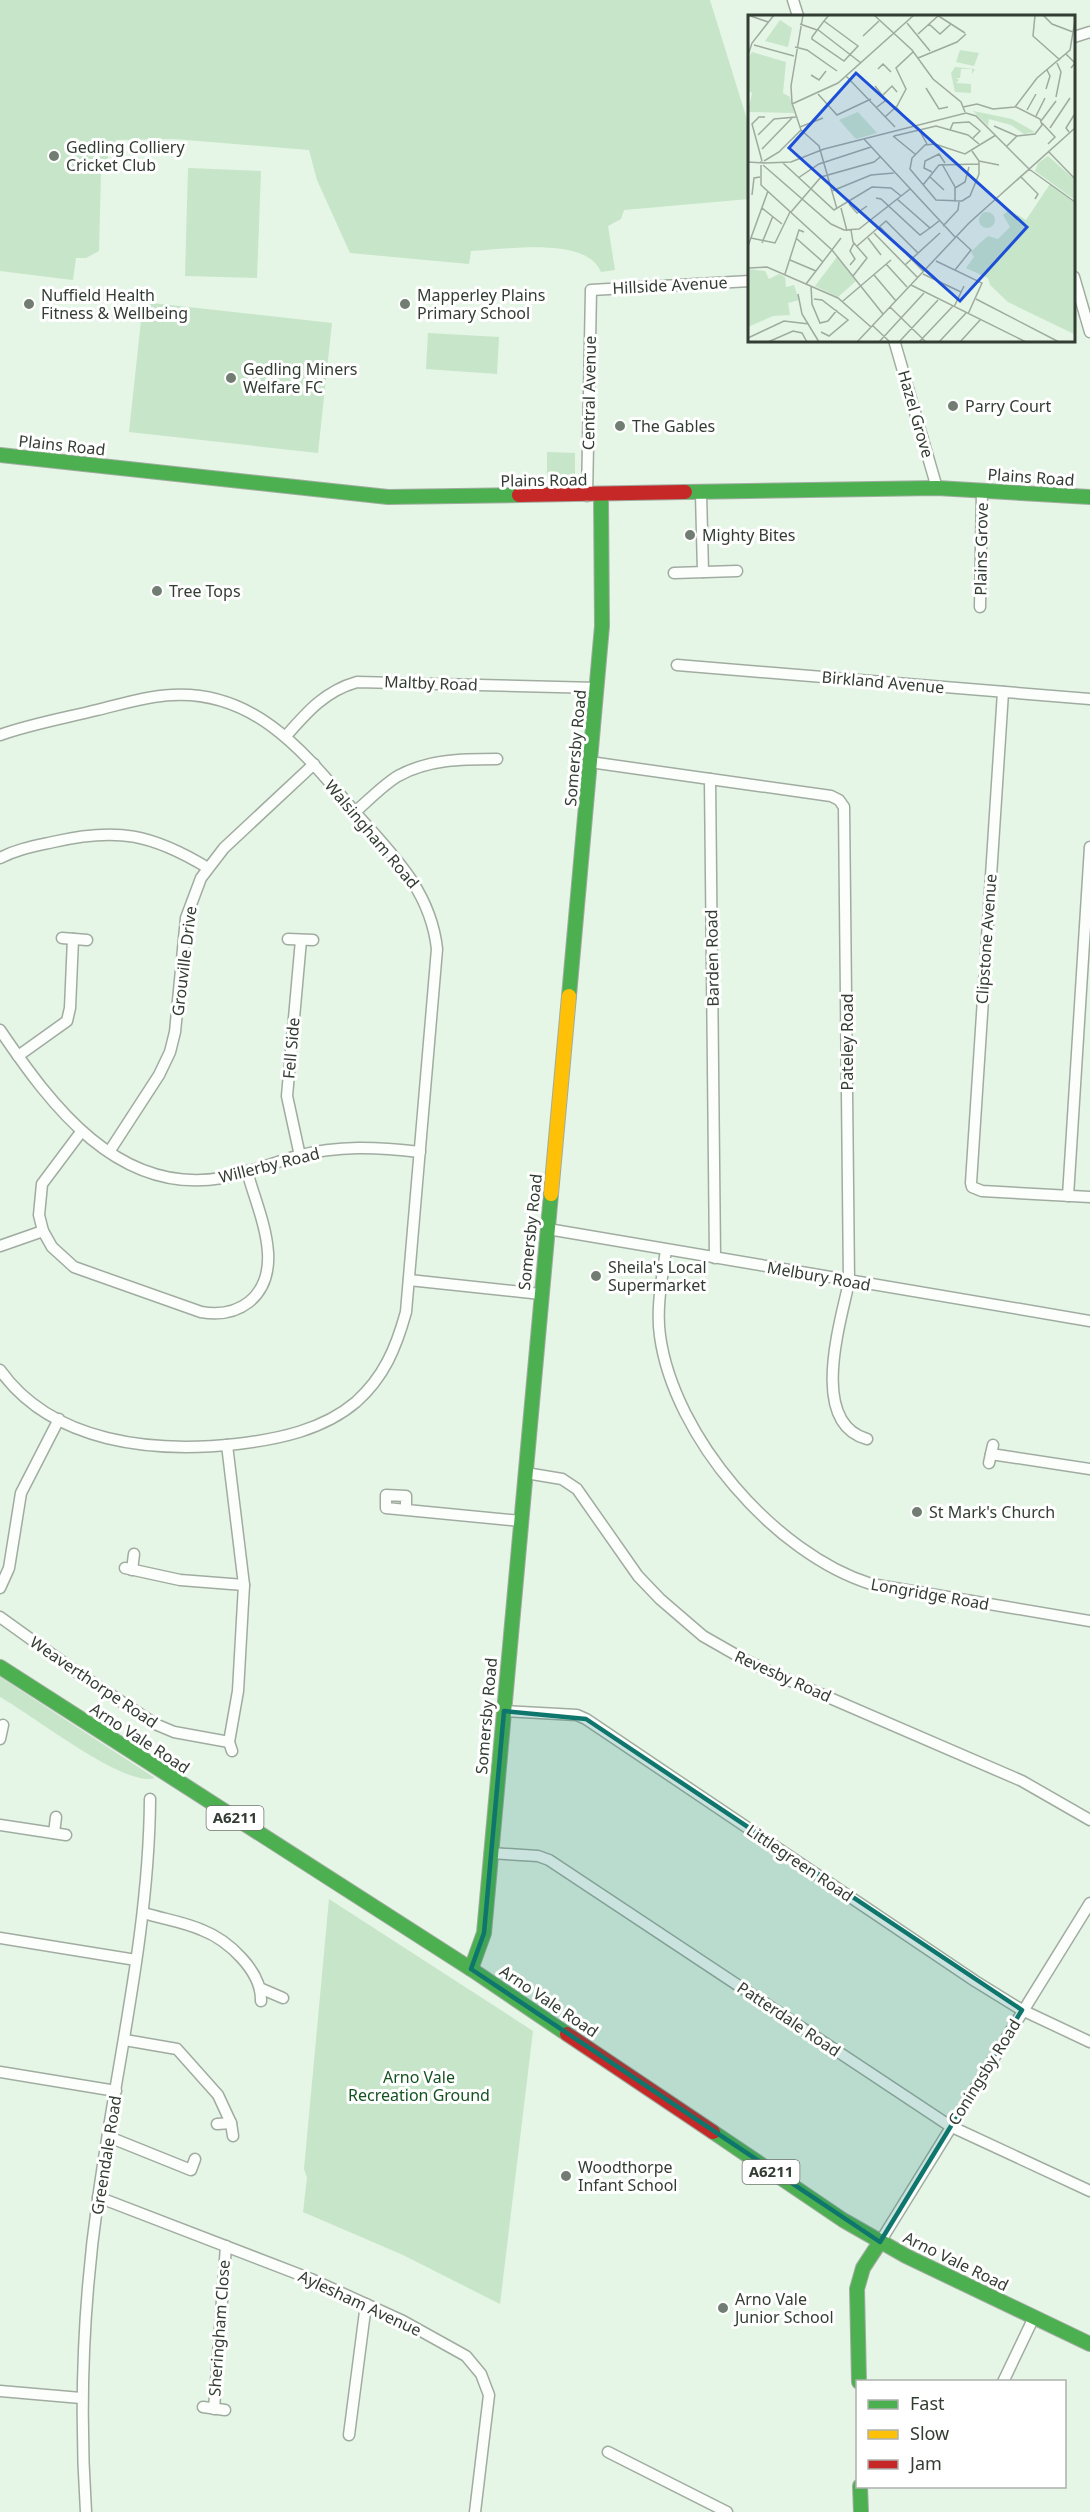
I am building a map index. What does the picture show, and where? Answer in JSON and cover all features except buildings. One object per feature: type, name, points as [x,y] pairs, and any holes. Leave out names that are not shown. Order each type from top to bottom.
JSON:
[{"type":"main road","name":"Plains Road","points":[[0,455],[388,497],[594,496],[937,488],[1090,497]]},
{"type":"main road","name":"Somersby Road","points":[[471,1969],[484,1933],[597,688],[602,626],[594,496]]},
{"type":"main road","name":"Arno Vale Road","points":[[0,1667],[471,1969],[766,2169],[880,2242],[1090,2344]]},
{"type":"main road","points":[[858,2380],[857,2289],[863,2268],[880,2242]]},
{"type":"main road","points":[[860,2488],[861,2512]]},
{"type":"street","points":[[793,0],[798,15]]},
{"type":"street","points":[[1075,37],[1090,32]]},
{"type":"street","points":[[1075,280],[1090,332]]},
{"type":"street","name":"Hillside Avenue","points":[[591,290],[748,281]]},
{"type":"street","name":"Central Avenue","points":[[591,290],[594,496]]},
{"type":"street","name":"Hazel Grove","points":[[895,342],[937,488]]},
{"type":"street","name":"Plains Grove","points":[[980,607],[982,490]]},
{"type":"street","points":[[701,493],[703,572]]},
{"type":"street","points":[[674,573],[736,571]]},
{"type":"street","name":"Birkland Avenue","points":[[677,665],[1090,699]]},
{"type":"street","name":"Maltby Road","points":[[285,735],[320,699],[333,690],[357,682],[597,688]]},
{"type":"street","name":"Clipstone Avenue","points":[[1003,692],[970,1172],[972,1186],[982,1191],[1068,1196]]},
{"type":"street","name":"Walsingham Road","points":[[0,735],[147,698],[181,694],[231,703],[260,717],[285,735],[314,764],[415,882],[428,909],[436,935],[437,964],[406,1312],[394,1351],[376,1381],[355,1403],[326,1422],[292,1434],[227,1445],[182,1448],[138,1444],[95,1435],[59,1419],[25,1398],[0,1370]]},
{"type":"street","points":[[355,812],[396,777],[417,767],[449,760],[497,759]]},
{"type":"street","points":[[590,762],[710,779]]},
{"type":"street","name":"Grouville Drive","points":[[109,1152],[159,1075],[170,1052],[175,1032],[186,918],[196,888],[224,848],[314,764]]},
{"type":"street","name":"Pateley Road","points":[[710,779],[831,796],[842,803],[845,811],[849,1282],[835,1356],[832,1391],[837,1413],[845,1428],[867,1439]]},
{"type":"street","name":"Barden Road","points":[[710,779],[715,1258]]},
{"type":"street","points":[[0,858],[27,848],[84,835],[109,833],[157,842],[181,852],[208,868]]},
{"type":"street","points":[[1090,847],[1068,1196],[1090,1197]]},
{"type":"street","points":[[62,938],[87,940]]},
{"type":"street","points":[[18,1056],[67,1021],[70,1008],[74,939]]},
{"type":"street","points":[[288,939],[314,940]]},
{"type":"street","name":"Fell Side","points":[[300,1155],[287,1096],[301,940]]},
{"type":"street","name":"Willerby Road","points":[[0,1030],[50,1098],[81,1132],[109,1152],[143,1171],[177,1179],[214,1179],[300,1155],[344,1148],[377,1147],[420,1152]]},
{"type":"street","points":[[81,1132],[42,1184],[39,1206],[43,1231],[59,1255],[74,1267],[210,1314],[230,1312],[246,1304],[258,1292],[269,1264],[268,1250],[247,1171]]},
{"type":"street","name":"Melbury Road","points":[[548,1228],[849,1282],[1090,1321]]},
{"type":"street","points":[[0,1246],[43,1231]]},
{"type":"street","name":"Longridge Road","points":[[666,1250],[658,1320],[664,1355],[675,1388],[697,1431],[722,1468],[756,1508],[789,1540],[827,1566],[871,1584],[1090,1621]]},
{"type":"street","points":[[409,1280],[541,1294]]},
{"type":"street","points":[[0,1588],[11,1558],[21,1492],[59,1419]]},
{"type":"street","name":"Weaverthorpe Road","points":[[0,1617],[155,1724],[174,1732],[230,1747],[237,1692],[244,1585],[227,1445]]},
{"type":"street","points":[[991,1454],[1090,1469]]},
{"type":"street","name":"Revesby Road","points":[[526,1473],[562,1479],[577,1489],[643,1581],[685,1622],[713,1642],[776,1674],[1022,1781],[1090,1820]]},
{"type":"street","points":[[406,1510],[521,1521]]},
{"type":"street","points":[[134,1554],[128,1569],[180,1580],[244,1585]]},
{"type":"street","name":"Littlegreen Road","points":[[504,1711],[577,1715],[586,1719],[1022,2010],[1090,2042]]},
{"type":"street","points":[[0,1739],[3,1725]]},
{"type":"street","name":"Greendale Road","points":[[86,2512],[81,2398],[87,2286],[98,2198],[144,1913],[144,1814],[150,1799]]},
{"type":"street","points":[[54,1833],[56,1816]]},
{"type":"street","points":[[0,1825],[66,1834]]},
{"type":"street","name":"Patterdale Road","points":[[490,1853],[538,1856],[549,1860],[950,2126],[1090,2191]]},
{"type":"street","name":"Coningsby Road","points":[[880,2242],[1090,1903]]},
{"type":"street","points":[[144,1913],[202,1929],[248,1964],[262,1995],[283,1998]]},
{"type":"street","points":[[0,1938],[136,1960]]},
{"type":"street","points":[[125,2040],[177,2049],[218,2095],[231,2123],[233,2136]]},
{"type":"street","points":[[0,2072],[116,2091]]},
{"type":"street","points":[[217,2124],[231,2123]]},
{"type":"street","points":[[109,2137],[191,2170],[195,2158]]},
{"type":"street","name":"Aylesham Avenue","points":[[98,2198],[311,2278],[453,2347],[475,2365],[483,2376],[489,2395],[475,2512]]},
{"type":"street","name":"Sheringham Close","points":[[214,2409],[226,2246]]},
{"type":"street","points":[[348,2435],[366,2304]]},
{"type":"street","points":[[1004,2380],[1034,2317]]},
{"type":"street","points":[[0,2391],[81,2398]]},
{"type":"street","points":[[608,2452],[727,2512]]},
{"type":"highlighted area","points":[[504,1711],[586,1719],[1022,2010],[880,2242],[471,1969],[484,1933]]},
{"type":"green space","points":[[0,0],[710,0],[748,123],[748,199],[624,210],[621,219],[608,226],[615,270],[601,272],[592,260],[579,253],[542,247],[471,251],[469,264],[350,253],[317,180],[309,150],[174,139],[116,140],[101,172],[99,251],[86,258],[76,258],[73,280],[0,271]]},
{"type":"green space","points":[[188,168],[261,171],[257,278],[185,276]]},
{"type":"green space","name":"Gedling Miners Welfare FC","points":[[143,302],[332,323],[318,453],[129,432]]},
{"type":"green space","points":[[428,333],[499,337],[497,374],[426,369]]},
{"type":"green space","points":[[547,452],[575,453],[575,479],[547,479]]},
{"type":"green space","points":[[0,1677],[155,1778],[141,1778],[100,1761],[0,1697]]},
{"type":"green space","name":"Arno Vale Recreation Ground","points":[[329,1899],[533,2031],[500,2304],[403,2255],[303,2212],[307,2178],[304,2169]]},
{"type":"traffic: fast","points":[[0,455],[388,497],[519,495]]},
{"type":"traffic: fast","points":[[685,492],[937,488],[1090,497]]},
{"type":"traffic: fast","points":[[569,996],[602,626],[601,496]]},
{"type":"traffic: fast","points":[[471,1969],[484,1933],[551,1194]]},
{"type":"traffic: fast","points":[[0,1667],[471,1969],[567,2034]]},
{"type":"traffic: fast","points":[[713,2132],[843,2220],[906,2256],[1090,2344]]},
{"type":"traffic: fast","points":[[859,2380],[857,2289],[863,2268],[880,2242]]},
{"type":"traffic: fast","points":[[860,2488],[861,2512]]},
{"type":"traffic: slow","points":[[551,1194],[569,996]]},
{"type":"traffic: jam","points":[[519,495],[685,492]]},
{"type":"traffic: jam","points":[[567,2034],[713,2132]]},
{"type":"place","name":"Gedling Colliery Cricket Club","points":[[54,156]]},
{"type":"place","name":"Nuffield Health Fitness & Wellbeing","points":[[29,304]]},
{"type":"place","name":"Mapperley Plains Primary School","points":[[405,304]]},
{"type":"place","name":"Gedling Miners Welfare FC","points":[[231,378]]},
{"type":"place","name":"Parry Court","points":[[953,406]]},
{"type":"place","name":"The Gables","points":[[620,426]]},
{"type":"place","name":"Mighty Bites","points":[[690,535]]},
{"type":"place","name":"Tree Tops","points":[[157,591]]},
{"type":"place","name":"Sheila's Local Supermarket","points":[[596,1276]]},
{"type":"place","name":"St Mark's Church","points":[[917,1512]]},
{"type":"place","name":"Woodthorpe Infant School","points":[[566,2176]]},
{"type":"place","name":"Arno Vale Junior School","points":[[723,2308]]}]
